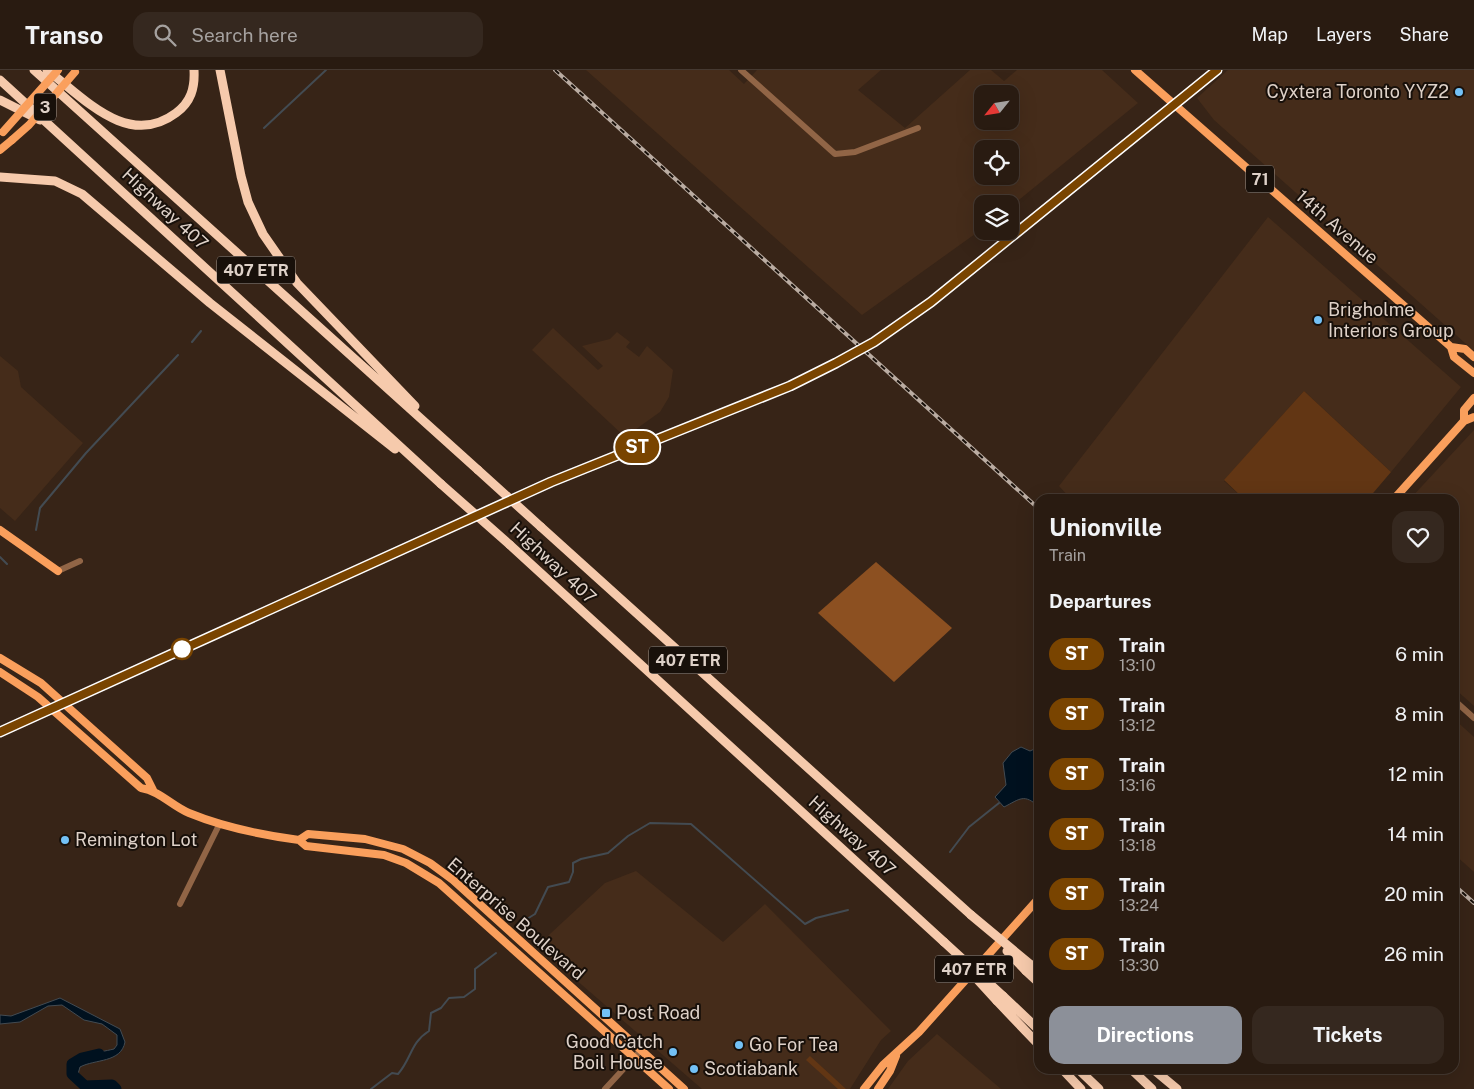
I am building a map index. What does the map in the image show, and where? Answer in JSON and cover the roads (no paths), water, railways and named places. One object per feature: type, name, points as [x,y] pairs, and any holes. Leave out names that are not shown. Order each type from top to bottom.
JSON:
[{"type":"highway","name":"Highway 407","points":[[34,70],[1032,969]]},
{"type":"highway","points":[[47,70],[105,115],[125,125],[139,126],[164,122],[182,109],[191,97],[195,83],[194,70]]},
{"type":"highway","points":[[220,70],[241,176],[248,202],[262,234],[297,283],[478,470]]},
{"type":"highway","name":"Highway 407","points":[[0,80],[944,942],[1000,998],[1034,1026]]},
{"type":"highway","points":[[0,100],[48,124]]},
{"type":"highway","points":[[0,177],[55,181],[82,194],[210,303],[441,484]]},
{"type":"highway","points":[[1000,998],[1034,1039]]},
{"type":"highway","points":[[1067,1074],[1081,1089]]},
{"type":"highway","points":[[1083,1074],[1098,1089]]},
{"type":"highway","points":[[1136,1074],[1152,1089]]},
{"type":"highway","points":[[1159,1074],[1177,1089]]},
{"type":"main road","name":"3","points":[[1,134],[58,70]]},
{"type":"main road","name":"14th Avenue","points":[[1135,70],[1451,347],[1454,357],[1474,374]]},
{"type":"main road","name":"3","points":[[0,150],[32,121],[76,71]]},
{"type":"main road","name":"14th Avenue","points":[[1451,347],[1465,349],[1474,357]]},
{"type":"main road","points":[[1464,421],[1464,410],[1474,398]]},
{"type":"main road","points":[[1398,494],[1464,421],[1474,417]]},
{"type":"main road","points":[[0,530],[58,571]]},
{"type":"main road","name":"Enterprise Boulevard","points":[[0,658],[42,683],[147,778],[153,790]]},
{"type":"main road","name":"Enterprise Boulevard","points":[[0,672],[38,697],[141,788],[153,790],[187,812],[220,823],[299,840],[306,846],[384,855],[406,863],[439,883],[669,1089]]},
{"type":"main road","name":"Enterprise Boulevard","points":[[299,840],[308,834],[365,839],[403,849],[430,864],[453,880],[684,1089]]},
{"type":"main road","points":[[864,1089],[882,1065],[897,1054],[1034,903]]},
{"type":"main road","points":[[878,1089],[890,1071],[897,1054]]},
{"type":"street","points":[[743,71],[835,154],[855,152],[918,128]]},
{"type":"street","points":[[58,571],[80,561]]},
{"type":"street","points":[[1459,704],[1474,718]]},
{"type":"street","points":[[180,904],[220,823]]},
{"type":"street","points":[[605,1089],[641,1050]]},
{"type":"water","points":[[1021,747],[1030,751],[1034,749],[1034,803],[1022,799],[1004,807],[995,797],[1006,785],[1003,763],[1012,752]]},
{"type":"water","points":[[60,998],[120,1029],[125,1042],[123,1049],[113,1057],[80,1067],[78,1074],[84,1082],[107,1089],[79,1087],[71,1079],[70,1070],[83,1057],[114,1049],[117,1045],[117,1035],[102,1024],[84,1020],[62,1005],[48,1006],[20,1022],[0,1024],[0,1015],[11,1016]]},
{"type":"waterway","points":[[264,128],[326,70]]},
{"type":"waterway","points":[[192,342],[201,331]]},
{"type":"waterway","points":[[36,530],[40,508],[86,453],[178,355]]},
{"type":"waterway","points":[[0,557],[7,564]]},
{"type":"waterway","points":[[950,852],[969,827],[999,803]]},
{"type":"waterway","points":[[522,922],[535,914],[548,887],[569,882],[573,872],[573,863],[581,859],[608,853],[628,836],[650,823],[691,824],[805,924],[816,918],[848,910]]},
{"type":"waterway","points":[[371,1089],[392,1073],[398,1074],[418,1041],[429,1031],[431,1013],[441,1008],[449,998],[464,997],[475,989],[475,969],[496,953]]},
{"type":"waterway","points":[[99,1054],[82,1058],[72,1064],[72,1074],[85,1086],[112,1085],[116,1089]]},
{"type":"railway","points":[[555,70],[1034,504]]},
{"type":"railway","points":[[1187,95],[1217,70]]},
{"type":"railway","points":[[0,732],[551,482],[790,386],[836,363],[874,342],[931,302],[1166,113]]},
{"type":"railway","points":[[1459,890],[1474,903]]},
{"type":"train","name":"ST","points":[[0,732],[551,482],[790,386],[836,363],[874,342],[931,302],[1217,70]]},
{"type":"place","name":"Cyxtera Toronto YYZ2","points":[[1459,92]]},
{"type":"place","name":"Brigholme Interiors Group","points":[[1318,320]]},
{"type":"place","name":"Remington Lot","points":[[65,840]]},
{"type":"place","name":"Post Road","points":[[606,1013]]},
{"type":"place","name":"Go For Tea","points":[[739,1045]]},
{"type":"place","name":"Good Catch Boil House","points":[[673,1052]]},
{"type":"place","name":"Scotiabank","points":[[694,1069]]}]
